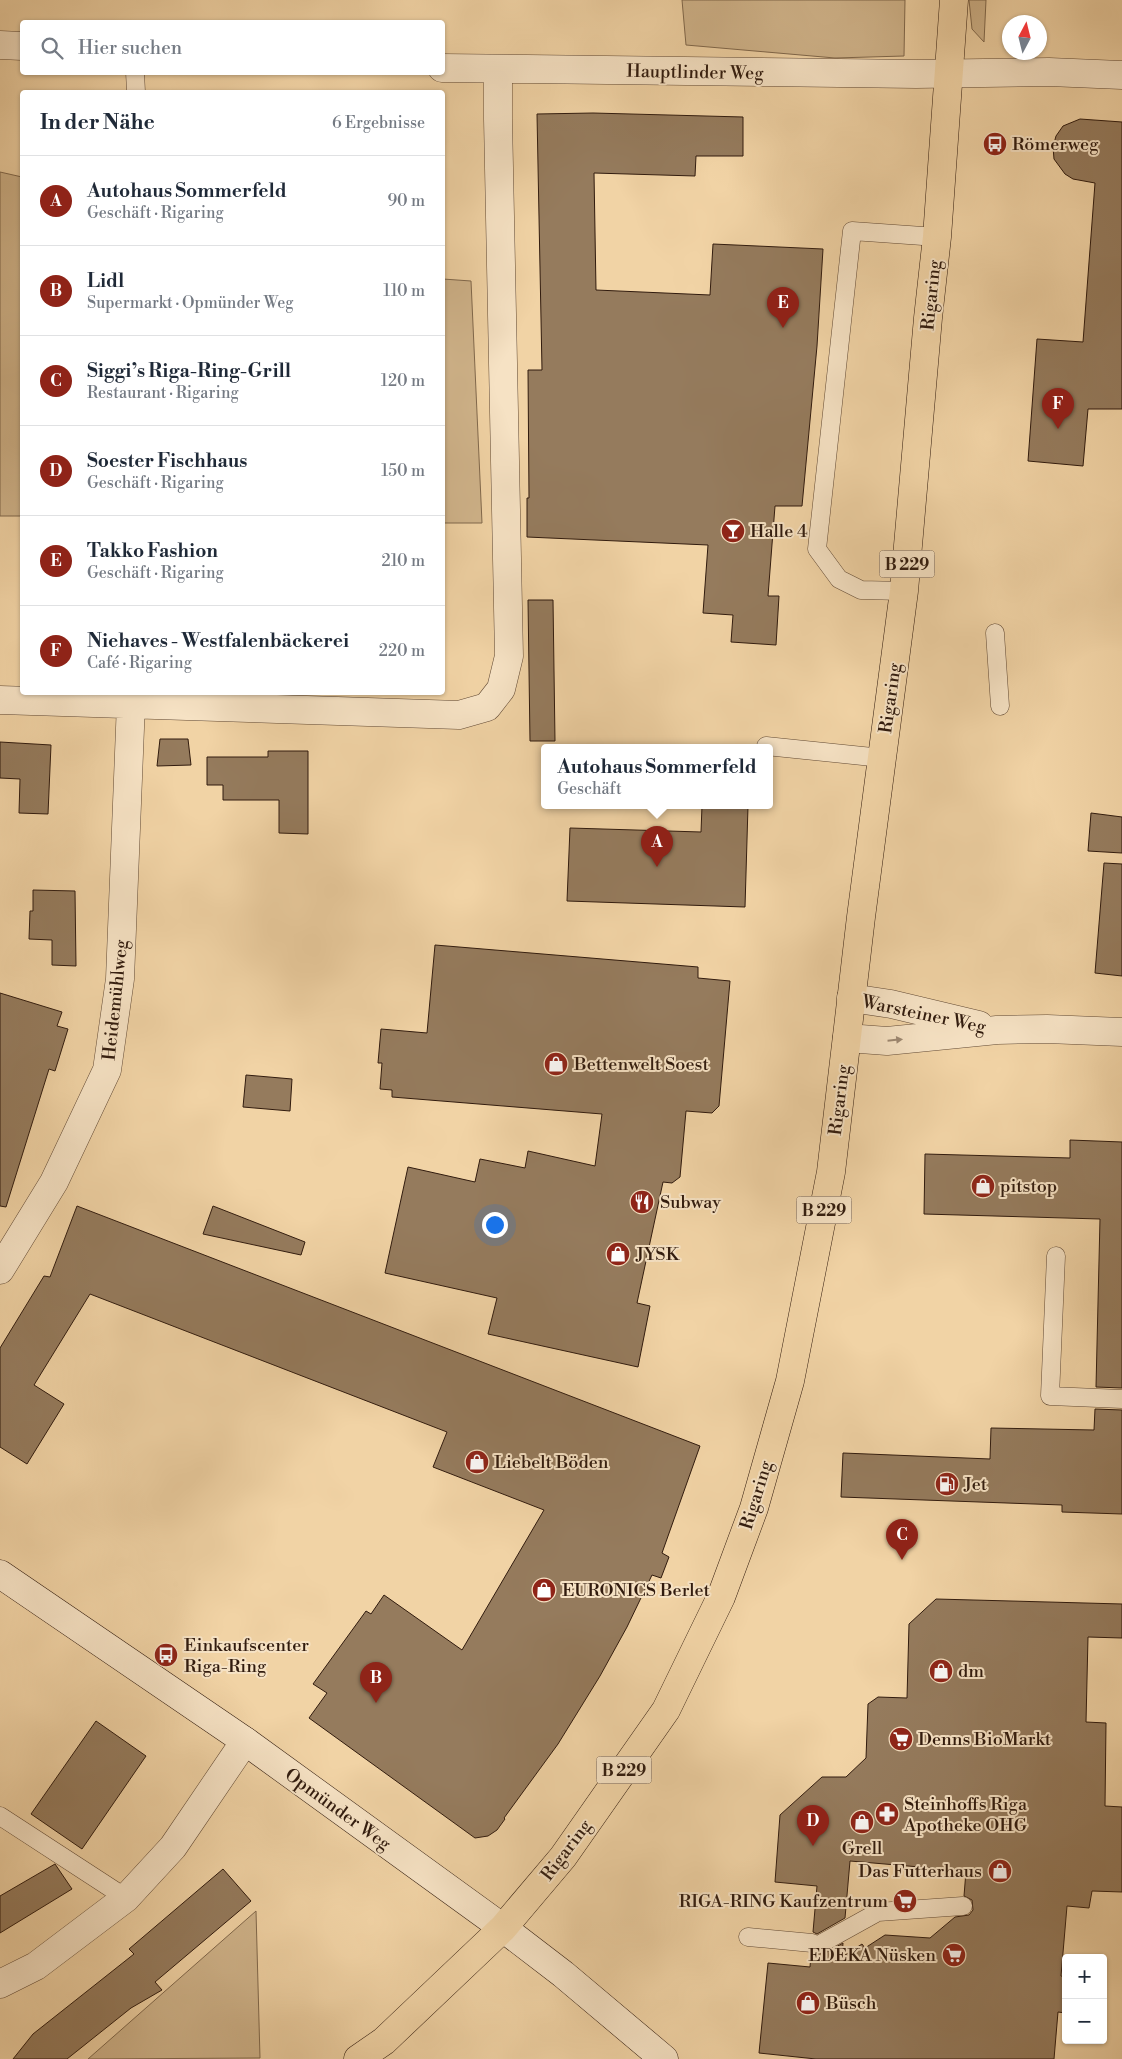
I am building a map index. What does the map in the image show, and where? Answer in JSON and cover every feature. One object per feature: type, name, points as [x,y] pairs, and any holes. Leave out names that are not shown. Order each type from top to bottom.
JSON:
[{"type":"main road","name":"Rigaring","points":[[358,2059],[384,2041],[503,1928],[563,1857],[666,1710],[721,1597],[754,1508],[790,1381],[831,1172],[851,998],[904,592],[937,237],[954,0]]},
{"type":"street","points":[[0,45],[20,46]]},
{"type":"street","name":"Hauptlinder Weg","points":[[445,68],[948,73]]},
{"type":"street","points":[[0,700],[131,703],[459,716],[487,707],[501,689],[509,656],[498,70]]},
{"type":"street","points":[[948,73],[1049,72],[1122,75]]},
{"type":"street","name":"Heidemühlweg","points":[[0,1270],[54,1182],[107,1070],[120,980],[131,703]]},
{"type":"street","name":"Warsteiner Weg","points":[[851,998],[891,1004],[997,1030]]},
{"type":"street","name":"Warsteiner Weg","points":[[847,1038],[886,1041],[997,1030],[1047,1029],[1122,1032]]},
{"type":"street","name":"Opmünder Weg","points":[[0,1574],[245,1742],[503,1928],[563,1974],[664,2059]]},
{"type":"street","points":[[0,1984],[36,1966],[126,1898],[173,1847],[245,1742]]},
{"type":"lane","points":[[135,75],[136,90]]},
{"type":"lane","points":[[904,592],[861,590],[839,579],[817,549],[852,231],[937,237]]},
{"type":"lane","points":[[995,633],[1000,706]]},
{"type":"lane","points":[[773,747],[882,758]]},
{"type":"lane","points":[[1056,1256],[1050,1396],[1122,1399]]},
{"type":"lane","points":[[0,1816],[126,1898]]},
{"type":"lane","points":[[748,1937],[817,1943],[878,1912],[963,1906]]},
{"type":"shaded area","points":[[682,0],[905,0],[904,56],[835,58],[686,45]]},
{"type":"shaded area","points":[[969,0],[986,0],[984,42],[972,29]]},
{"type":"shaded area","points":[[0,172],[20,177],[20,516],[0,516]]},
{"type":"shaded area","points":[[445,279],[471,281],[482,523],[445,523]]},
{"type":"shaded area","points":[[256,1911],[260,2058],[88,2059]]},
{"type":"building","points":[[593,113],[743,117],[743,156],[696,156],[695,176],[594,173],[596,290],[710,295],[713,244],[823,249],[817,346],[802,506],[775,506],[768,596],[779,596],[776,645],[731,642],[733,615],[703,613],[708,545],[527,537],[527,498],[529,498],[528,370],[542,370],[537,114]]},
{"type":"building","points":[[1080,119],[1122,122],[1122,409],[1088,409],[1083,466],[1028,461],[1037,339],[1083,342],[1095,183],[1073,179],[1065,174],[1054,159],[1053,147],[1056,136],[1063,126]]},
{"type":"building","points":[[528,600],[553,600],[555,741],[530,741]]},
{"type":"building","points":[[160,739],[188,739],[191,765],[157,766]]},
{"type":"building","points":[[0,742],[51,745],[48,814],[19,813],[20,779],[0,778]]},
{"type":"building","points":[[268,751],[308,751],[308,834],[279,833],[279,800],[223,800],[223,785],[207,785],[207,757],[268,757]]},
{"type":"building","points":[[702,809],[748,809],[745,907],[567,901],[570,828],[701,832]]},
{"type":"building","points":[[1091,813],[1122,817],[1122,853],[1088,851]]},
{"type":"building","points":[[1104,863],[1122,864],[1122,976],[1095,973]]},
{"type":"building","points":[[33,890],[75,891],[76,966],[52,965],[52,940],[29,939],[30,911],[33,911]]},
{"type":"building","points":[[435,945],[698,967],[698,978],[730,981],[719,1106],[712,1113],[686,1111],[680,1177],[672,1183],[663,1182],[637,1303],[650,1306],[638,1367],[488,1334],[497,1298],[385,1273],[408,1167],[475,1182],[480,1159],[525,1168],[528,1151],[595,1166],[602,1114],[392,1097],[392,1090],[380,1089],[382,1063],[378,1063],[381,1029],[427,1033]]},
{"type":"building","points":[[0,993],[62,1012],[57,1026],[68,1029],[55,1071],[49,1069],[6,1207],[0,1206]]},
{"type":"building","points":[[246,1075],[292,1079],[290,1111],[243,1107]]},
{"type":"building","points":[[1070,1140],[1122,1142],[1122,1388],[1096,1387],[1100,1219],[924,1214],[925,1154],[1070,1158]]},
{"type":"building","points":[[77,1206],[700,1446],[662,1553],[669,1557],[661,1578],[652,1575],[627,1627],[600,1676],[558,1744],[497,1830],[488,1836],[475,1838],[309,1718],[327,1693],[313,1684],[366,1611],[371,1614],[384,1595],[462,1650],[544,1510],[433,1467],[447,1432],[90,1294],[34,1385],[64,1404],[27,1464],[0,1447],[0,1348],[44,1276],[50,1277]]},
{"type":"building","points":[[213,1206],[305,1242],[301,1255],[203,1234]]},
{"type":"building","points":[[1095,1409],[1122,1410],[1122,1514],[1062,1512],[1062,1505],[841,1497],[843,1453],[990,1459],[991,1428],[1094,1430]]},
{"type":"building","points":[[936,1599],[1122,1604],[1122,1638],[1088,1637],[1086,1722],[1106,1723],[1105,1806],[1122,1807],[1122,1892],[1092,1891],[1089,1908],[1067,1906],[1062,1954],[1062,2012],[1058,2012],[1054,2059],[816,2059],[759,2053],[768,1963],[810,1967],[811,1954],[827,1952],[843,1943],[842,1957],[862,1944],[865,1948],[885,1935],[930,1938],[955,1917],[969,1915],[973,1910],[972,1900],[964,1896],[966,1871],[850,1861],[845,1918],[817,1934],[813,1932],[817,1886],[775,1882],[780,1815],[822,1777],[846,1777],[866,1758],[868,1704],[878,1697],[907,1698],[909,1624]]},
{"type":"building","points":[[96,1721],[146,1756],[82,1849],[31,1814]]},
{"type":"building","points":[[55,1864],[72,1889],[0,1933],[0,1896]]},
{"type":"building","points":[[223,1869],[251,1901],[155,1982],[162,1990],[131,2008],[67,2059],[13,2059],[33,2034],[134,1954],[129,1949]]},
{"type":"place","name":"Römerweg","points":[[995,144]]},
{"type":"place","name":"Takko Fashion","points":[[783,328]]},
{"type":"place","name":"Niehaves - Westfalenbäckerei","points":[[1058,429]]},
{"type":"place","name":"Halle 4","points":[[733,531]]},
{"type":"place","name":"Autohaus Sommerfeld","points":[[657,867]]},
{"type":"place","name":"Bettenwelt Soest","points":[[556,1064]]},
{"type":"place","name":"pitstop","points":[[983,1186]]},
{"type":"place","name":"Subway","points":[[642,1202]]},
{"type":"place","name":"JYSK","points":[[618,1254]]},
{"type":"place","name":"Liebelt Böden","points":[[477,1462]]},
{"type":"place","name":"Jet","points":[[947,1484]]},
{"type":"place","name":"Siggi’s Riga-Ring-Grill","points":[[902,1560]]},
{"type":"place","name":"EURONICS Berlet","points":[[544,1590]]},
{"type":"place","name":"Einkaufscenter Riga-Ring","points":[[166,1655]]},
{"type":"place","name":"dm","points":[[941,1671]]},
{"type":"place","name":"Lidl","points":[[376,1703]]},
{"type":"place","name":"Denns BioMarkt","points":[[901,1739]]},
{"type":"place","name":"Steinhoffs Riga Apotheke OHG","points":[[887,1814]]},
{"type":"place","name":"Grell","points":[[862,1822]]},
{"type":"place","name":"Soester Fischhaus","points":[[813,1846]]},
{"type":"place","name":"Das Futterhaus","points":[[1000,1871]]},
{"type":"place","name":"RIGA-RING Kaufzentrum","points":[[905,1901]]},
{"type":"place","name":"EDEKA Nüsken","points":[[954,1955]]},
{"type":"place","name":"Büsch","points":[[808,2003]]}]
